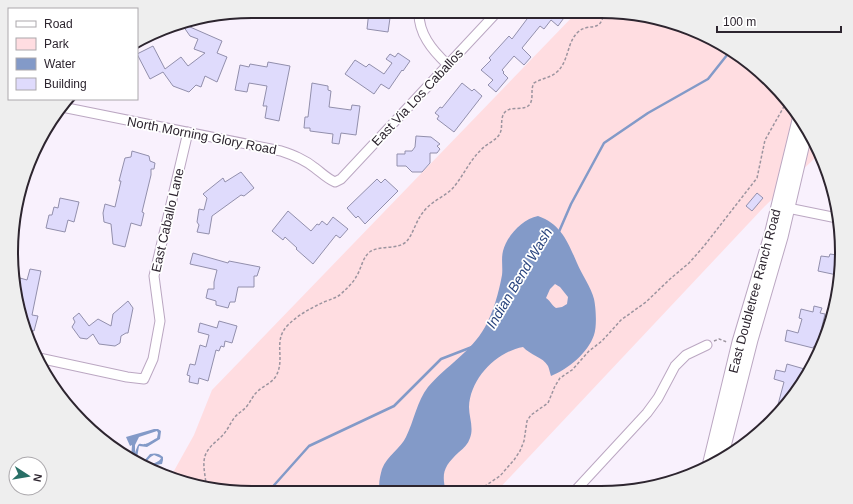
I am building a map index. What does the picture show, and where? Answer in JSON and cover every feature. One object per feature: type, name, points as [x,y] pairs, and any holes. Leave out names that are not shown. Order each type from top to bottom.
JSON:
[{"type":"main road","name":"East Doubletree Ranch Road","points":[[783,207],[798,126]]},
{"type":"main road","name":"East Doubletree Ranch Road","points":[[711,459],[739,344],[804,136]]},
{"type":"main road","name":"East Doubletree Ranch Road","points":[[721,453],[739,344]]},
{"type":"street","points":[[418,18],[426,40],[438,56],[447,64]]},
{"type":"street","name":"East Via Los Caballos","points":[[335,182],[341,179],[491,18]]},
{"type":"street","name":"North Morning Glory Road","points":[[67,109],[281,150],[298,156],[327,178],[335,182]]},
{"type":"street","name":"East Caballo Lane","points":[[44,359],[127,377],[144,379],[153,359],[160,321],[154,276],[188,132]]},
{"type":"street","points":[[783,207],[832,217]]},
{"type":"street","points":[[580,486],[647,413],[658,398],[675,366],[686,355],[707,345]]},
{"type":"path","points":[[206,482],[204,462],[208,450],[224,435],[233,420],[248,405],[255,393],[275,378],[280,363],[279,344],[281,334],[284,330],[296,318],[312,308],[337,298],[356,277],[364,258],[371,252],[382,248],[399,246],[409,239],[422,212],[436,200],[449,192],[463,175],[476,155],[499,135],[501,132],[502,116],[505,111],[509,109],[525,108],[528,106],[531,101],[532,86],[534,83],[551,76],[558,71],[565,61],[577,33],[584,29],[599,25],[603,18]]},
{"type":"path","points":[[485,486],[500,476],[514,460],[524,441],[528,421],[531,415],[548,403],[560,378],[572,370],[621,320],[646,302],[670,279],[689,264],[704,246],[757,178],[765,140],[784,106]]},
{"type":"path","points":[[707,345],[719,339],[739,344]]},
{"type":"green space","points":[[571,18],[601,18],[647,22],[676,30],[718,49],[743,66],[777,98],[796,122],[815,158],[765,206],[502,486],[252,486],[206,482],[173,472],[194,435],[212,390]]},
{"type":"water","points":[[538,216],[546,219],[558,229],[567,241],[594,299],[596,327],[591,342],[577,360],[551,376],[546,363],[523,347],[513,350],[494,361],[479,377],[470,397],[469,407],[471,434],[467,444],[450,461],[445,470],[445,486],[379,486],[384,464],[404,441],[418,405],[428,387],[473,344],[485,327],[493,309],[499,288],[502,275],[502,254],[505,245],[516,229],[526,221]],"holes":[[[555,284],[560,287],[568,297],[567,304],[556,308],[546,298],[550,289]]]},
{"type":"water","points":[[154,429],[161,431],[160,439],[147,447],[139,446],[137,456],[131,453],[132,445],[130,446],[126,437]],"holes":[[[157,431],[157,438],[148,443],[139,444],[135,453],[135,445],[139,437]]]},
{"type":"water","points":[[155,453],[163,457],[162,464],[153,464],[161,458],[154,455],[147,461],[145,460],[150,454]]},
{"type":"building","points":[[368,18],[390,18],[388,32],[367,29]]},
{"type":"building","points":[[528,18],[564,18],[558,26],[551,20],[544,29],[540,26],[522,48],[531,57],[524,65],[514,56],[502,70],[508,78],[496,92],[488,85],[493,80],[481,70],[491,60],[489,58],[509,36],[512,39]]},
{"type":"building","points":[[189,27],[222,41],[217,53],[227,57],[217,82],[205,76],[201,87],[196,85],[189,92],[173,86],[163,72],[150,79],[138,54],[153,46],[165,69],[181,57],[188,66],[205,53],[194,49],[198,39],[190,36],[184,28]]},
{"type":"building","points":[[398,53],[410,61],[389,89],[381,84],[374,94],[345,74],[355,60],[366,67],[369,64],[384,74],[392,63],[386,59],[390,54],[395,57]]},
{"type":"building","points":[[268,62],[290,66],[279,121],[265,118],[267,106],[263,106],[267,86],[249,83],[247,92],[235,90],[240,65],[249,67],[250,64],[267,67]]},
{"type":"building","points":[[312,83],[328,86],[328,90],[331,91],[329,107],[351,110],[352,105],[360,106],[356,135],[341,133],[339,144],[332,143],[333,134],[310,131],[310,128],[304,128],[305,117],[308,117]]},
{"type":"building","points":[[462,83],[472,91],[474,89],[482,96],[454,132],[437,119],[439,116],[435,113],[440,107],[442,108]]},
{"type":"building","points":[[416,136],[431,137],[440,144],[437,146],[440,149],[437,153],[430,153],[430,163],[422,172],[412,172],[406,166],[397,166],[397,154],[405,154],[405,151],[412,151],[415,147]]},
{"type":"building","points":[[132,151],[149,156],[150,161],[155,163],[154,169],[151,169],[151,175],[142,212],[144,213],[141,226],[131,223],[125,247],[113,244],[111,224],[104,222],[103,213],[105,204],[115,207],[121,181],[119,181],[125,158],[131,157]]},
{"type":"building","points":[[241,172],[254,188],[244,196],[241,195],[212,216],[209,234],[197,232],[199,225],[197,222],[199,209],[204,210],[207,198],[203,194],[223,178],[225,182]]},
{"type":"building","points":[[377,179],[381,183],[385,179],[398,191],[365,224],[358,216],[356,218],[347,208]]},
{"type":"building","points":[[757,193],[763,198],[752,211],[746,206]]},
{"type":"building","points":[[60,198],[79,202],[74,222],[68,220],[65,232],[46,228],[49,215],[52,215],[54,207],[58,208]]},
{"type":"building","points":[[288,211],[311,231],[322,221],[327,225],[333,217],[348,229],[340,238],[336,235],[313,264],[285,237],[283,240],[272,231]]},
{"type":"building","points":[[193,253],[228,263],[229,261],[260,267],[257,276],[254,276],[254,287],[238,287],[235,302],[230,302],[228,308],[216,305],[216,301],[206,298],[208,289],[214,289],[217,270],[190,264]]},
{"type":"building","points":[[830,254],[835,255],[834,274],[818,271],[821,256],[829,257]]},
{"type":"building","points":[[30,269],[41,271],[32,315],[38,316],[34,331],[31,330],[30,327],[22,298],[20,278],[27,280]]},
{"type":"building","points":[[128,301],[133,308],[128,333],[121,336],[120,343],[115,346],[99,344],[93,334],[87,339],[80,338],[72,327],[75,322],[73,318],[79,313],[89,326],[98,319],[111,326],[113,314]]},
{"type":"building","points":[[814,306],[822,308],[820,313],[825,314],[820,334],[815,346],[813,348],[785,341],[787,330],[798,333],[802,319],[799,318],[801,309],[813,312]]},
{"type":"building","points":[[219,321],[237,326],[232,343],[225,341],[224,347],[221,346],[219,351],[216,350],[208,381],[199,378],[198,384],[189,382],[190,376],[187,375],[190,364],[195,365],[200,345],[206,347],[209,335],[198,332],[200,323],[217,328]]},
{"type":"building","points":[[787,364],[804,369],[778,405],[784,382],[774,379],[776,370],[785,372]]},
{"type":"waterway","name":"Indian Bend Wash","points":[[558,234],[571,204],[604,143],[648,113],[708,79],[727,55]]},
{"type":"waterway","name":"Indian Bend Wash","points":[[273,486],[309,446],[394,406],[441,359],[472,347]]}]
